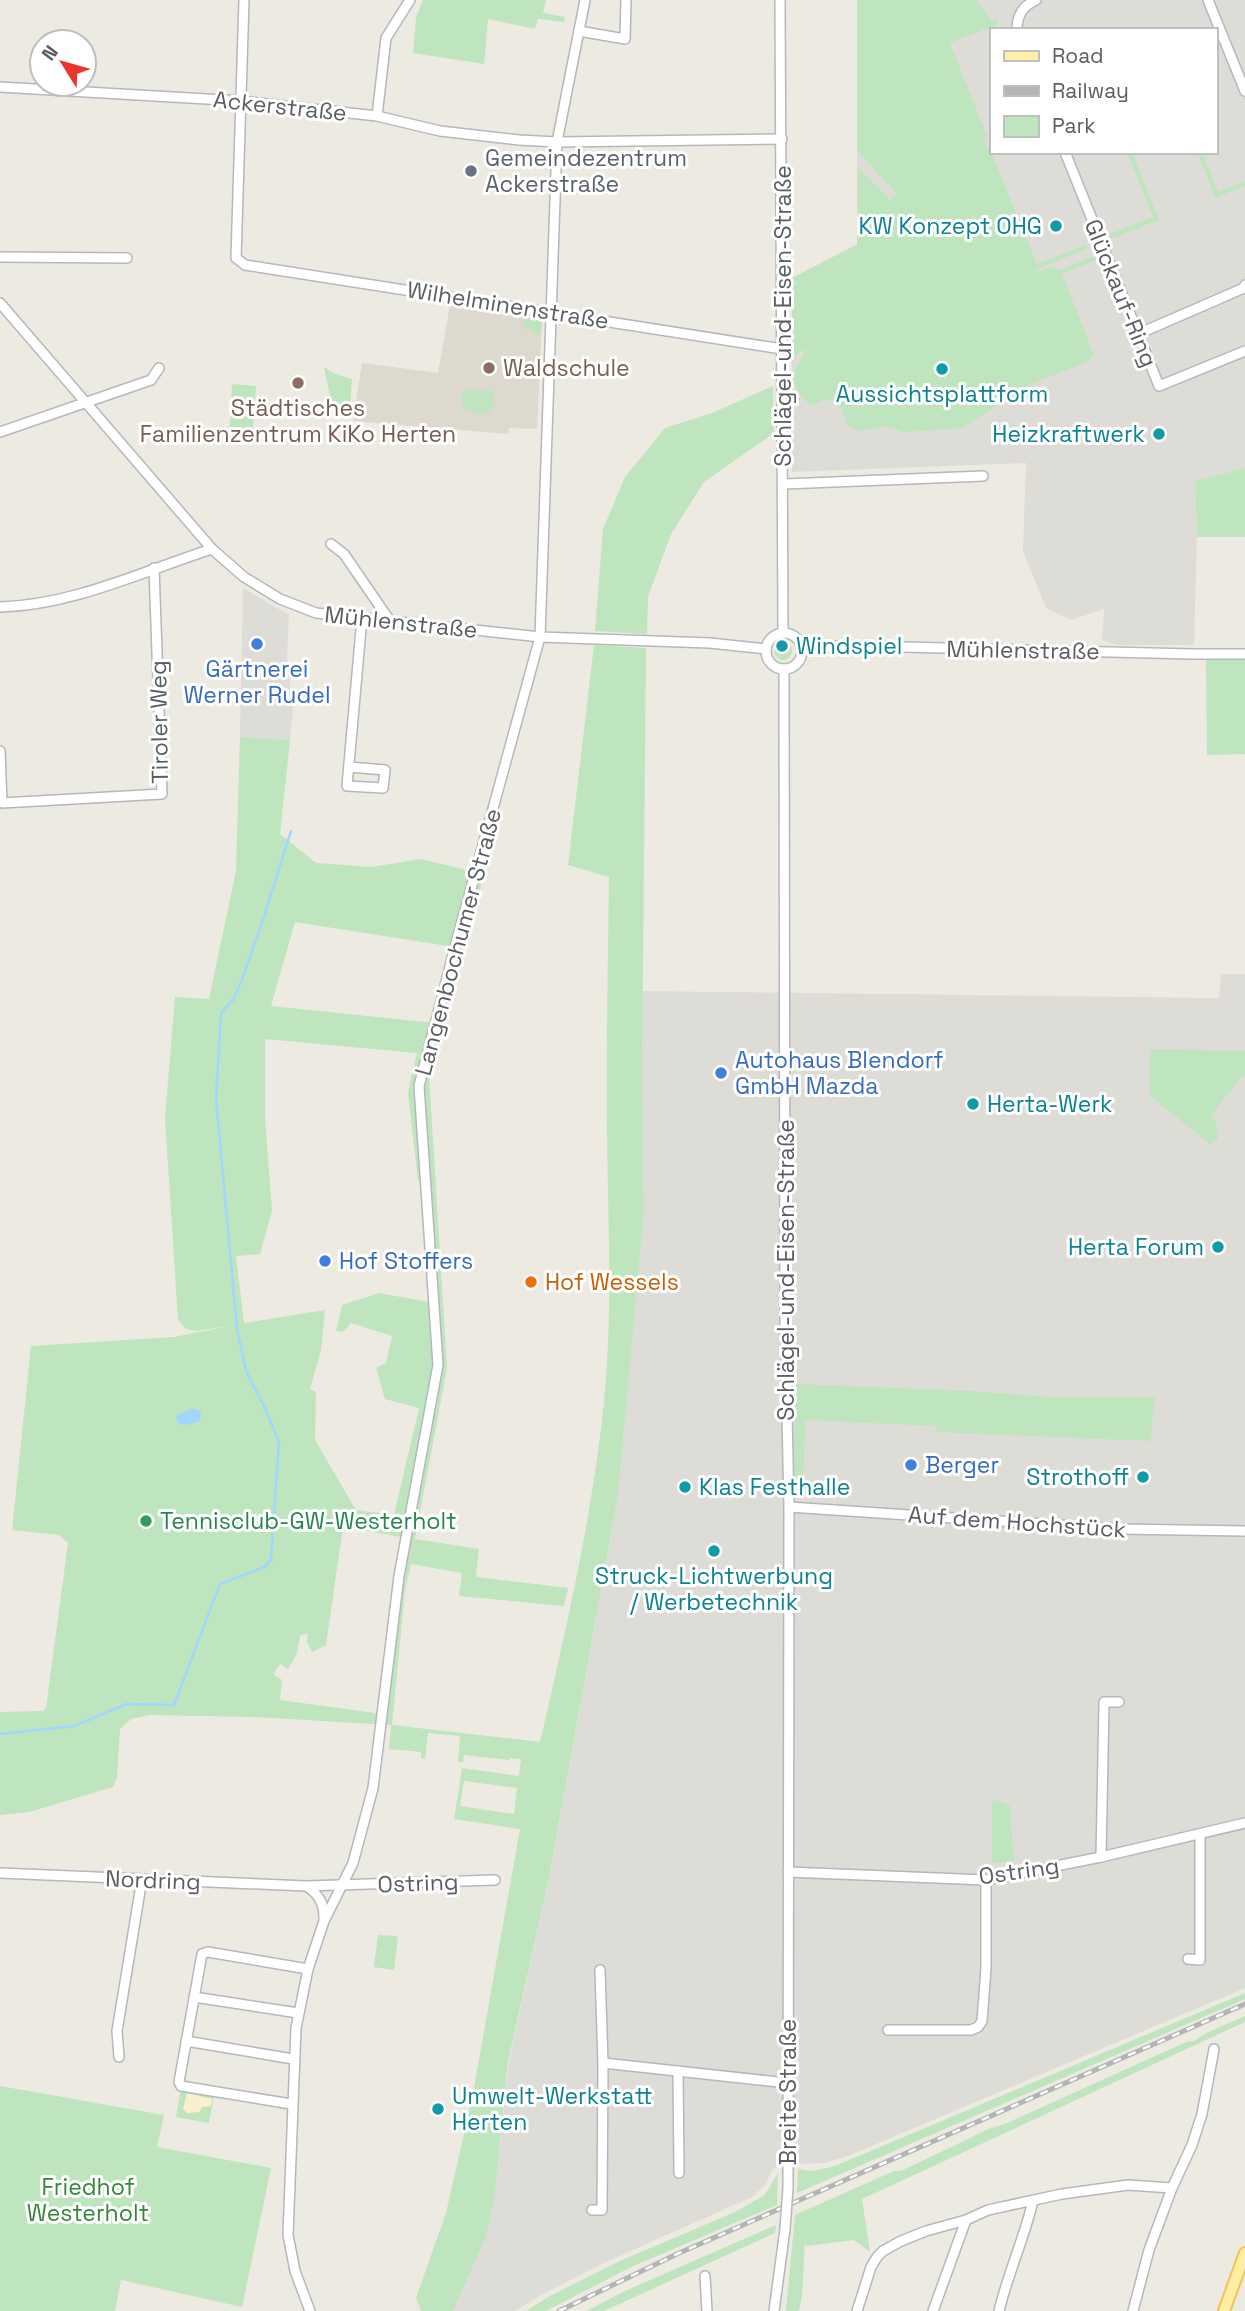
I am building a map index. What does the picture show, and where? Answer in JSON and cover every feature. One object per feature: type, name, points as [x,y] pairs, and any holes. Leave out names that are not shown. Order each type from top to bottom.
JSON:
[{"type":"main road","points":[[1224,2311],[1245,2253]]},
{"type":"street","points":[[241,101],[244,0]]},
{"type":"street","points":[[377,116],[386,38],[410,0]]},
{"type":"street","name":"Langenbochumer Straße","points":[[310,2311],[295,2271],[289,2243],[291,2105],[298,2013],[308,1969],[324,1921],[353,1863],[373,1788],[399,1576],[439,1365],[419,1086],[461,922],[540,637],[557,142],[585,0]]},
{"type":"street","points":[[579,31],[625,39],[626,0]]},
{"type":"street","name":"Schlägel-und-Eisen-Straße","points":[[780,0],[783,633]]},
{"type":"street","points":[[1017,28],[1021,11],[1035,0]]},
{"type":"street","points":[[1208,0],[1245,91]]},
{"type":"street","name":"Ackerstraße","points":[[0,87],[241,101],[377,116],[482,138],[557,142],[782,139]]},
{"type":"street","name":"Wilhelminenstraße","points":[[241,101],[236,258],[245,265],[782,349]]},
{"type":"street","name":"Glückauf-Ring","points":[[1066,154],[1159,386],[1245,351]]},
{"type":"street","points":[[0,257],[127,258]]},
{"type":"street","points":[[1138,334],[1244,288],[1245,285]]},
{"type":"street","name":"Mühlenstraße","points":[[0,303],[212,549],[244,577],[280,599],[316,613],[540,637],[710,643],[766,649]]},
{"type":"street","points":[[0,432],[151,380],[159,368]]},
{"type":"street","points":[[783,484],[983,477]]},
{"type":"street","points":[[331,544],[344,554],[390,621]]},
{"type":"street","points":[[0,607],[28,606],[78,596],[212,549]]},
{"type":"street","name":"Tiroler Weg","points":[[0,751],[2,803],[162,794],[154,568]]},
{"type":"street","points":[[349,766],[385,770],[383,788],[347,786],[362,618]]},
{"type":"street","points":[[783,633],[794,636],[801,647],[797,662],[784,669],[770,662],[766,649],[771,638],[783,633]]},
{"type":"street","name":"Mühlenstraße","points":[[801,647],[1245,653]]},
{"type":"street","name":"Schlägel-und-Eisen-Straße","points":[[784,669],[785,1298],[789,1507],[788,1872]]},
{"type":"street","name":"Auf dem Hochstück","points":[[789,1507],[1119,1529],[1245,1531]]},
{"type":"street","points":[[1101,1857],[1104,1702],[1119,1702]]},
{"type":"street","name":"Ostring","points":[[788,1872],[986,1880],[1101,1857],[1245,1823]]},
{"type":"street","points":[[1188,1959],[1200,1959],[1199,1834]]},
{"type":"street","name":"Breite Straße","points":[[774,2311],[788,2188],[788,1872]]},
{"type":"street","name":"Nordring","points":[[0,1873],[341,1886]]},
{"type":"street","points":[[119,2057],[117,2031],[142,1879]]},
{"type":"street","name":"Ostring","points":[[341,1886],[495,1880]]},
{"type":"street","points":[[888,2030],[971,2030],[978,2027],[982,2021],[986,1968],[986,1880]]},
{"type":"street","points":[[306,1886],[322,1901],[324,1921]]},
{"type":"street","points":[[291,2105],[181,2086],[179,2082],[204,1952],[308,1969]]},
{"type":"street","points":[[592,2210],[602,2210],[604,2063],[600,1970]]},
{"type":"street","points":[[194,1997],[298,2013]]},
{"type":"street","points":[[187,2041],[293,2059]]},
{"type":"street","points":[[1133,2311],[1149,2250],[1199,2124],[1214,2049]]},
{"type":"street","points":[[604,2063],[788,2083]]},
{"type":"street","points":[[678,2071],[679,2173]]},
{"type":"street","points":[[857,2311],[871,2267],[883,2251],[926,2231],[966,2220],[988,2210],[1062,2194],[1128,2186],[1172,2188]]},
{"type":"street","points":[[999,2311],[1007,2278],[1026,2230],[1033,2201]]},
{"type":"street","points":[[933,2311],[966,2220]]},
{"type":"street","points":[[705,2276],[707,2311]]},
{"type":"shaded area","points":[[857,0],[1245,0],[1245,468],[1195,481],[1197,537],[1194,645],[1117,645],[1102,640],[1104,609],[1071,620],[1046,608],[1023,551],[1026,463],[792,472],[792,278],[857,244]]},
{"type":"shaded area","name":"Waldschule","points":[[450,305],[542,320],[537,429],[509,428],[508,434],[353,421],[362,363],[438,373]]},
{"type":"shaded area","points":[[243,588],[289,615],[287,658],[293,711],[290,740],[240,737]]},
{"type":"shaded area","points":[[1221,974],[1245,974],[1245,1988],[848,2156],[825,2163],[777,2165],[765,2185],[752,2197],[606,2262],[515,2311],[452,2311],[495,2192],[509,2061],[549,1880],[618,1497],[644,1211],[643,991],[1219,998]]},
{"type":"green space","points":[[423,0],[546,0],[543,13],[565,17],[564,22],[538,19],[535,29],[488,19],[484,64],[413,53],[416,17]]},
{"type":"green space","points":[[857,0],[976,0],[992,21],[997,20],[998,24],[950,43],[986,134],[990,133],[983,138],[986,148],[990,146],[990,154],[1037,264],[1086,245],[1087,249],[1035,272],[1054,266],[1057,271],[1097,255],[1099,259],[1062,274],[1094,355],[1090,356],[1092,360],[1028,385],[962,428],[903,432],[884,426],[856,431],[847,424],[843,410],[837,403],[826,399],[810,406],[793,381],[805,348],[792,358],[792,278],[857,245],[858,167],[890,200],[897,194],[857,151]]},
{"type":"green space","points":[[1128,154],[1133,154],[1159,220],[1111,239],[1109,234],[1153,217]]},
{"type":"green space","points":[[1198,154],[1203,154],[1218,192],[1245,182],[1245,186],[1215,198]]},
{"type":"green space","points":[[520,316],[542,320],[538,336],[535,336],[533,330],[526,329]]},
{"type":"green space","points":[[324,367],[352,379],[350,404],[346,410],[339,411],[331,400]]},
{"type":"green space","points":[[232,384],[256,386],[252,442],[229,440]]},
{"type":"green space","points":[[773,386],[774,433],[704,482],[671,534],[648,597],[647,634],[595,631],[603,529],[625,477],[665,428],[712,413]]},
{"type":"green space","points":[[466,390],[494,392],[489,412],[478,415],[463,407],[461,395]]},
{"type":"green space","points":[[1245,468],[1245,537],[1197,537],[1195,481]]},
{"type":"green space","points":[[779,642],[787,642],[792,651],[790,658],[779,660],[774,655],[774,647]]},
{"type":"green space","points":[[594,645],[646,648],[642,1077],[644,1211],[618,1496],[549,1878],[508,2062],[495,2192],[486,2236],[453,2311],[421,2311],[416,2298],[446,2213],[472,2099],[520,1829],[454,1819],[462,1768],[519,1776],[521,1759],[464,1755],[463,1762],[458,1762],[460,1736],[428,1733],[425,1759],[421,1758],[421,1752],[389,1749],[391,1725],[253,1717],[149,1715],[131,1719],[120,1729],[117,1777],[113,1787],[29,1812],[0,1815],[0,1712],[42,1711],[46,1708],[68,1543],[59,1535],[12,1530],[31,1346],[174,1337],[229,1326],[196,1331],[186,1329],[178,1320],[165,1118],[175,997],[209,999],[236,871],[240,737],[290,740],[280,834],[316,863],[371,867],[421,859],[475,872],[481,851],[490,853],[429,1075],[447,1368],[415,1539],[479,1549],[476,1577],[568,1588],[564,1606],[459,1596],[462,1573],[411,1564],[405,1590],[392,1725],[540,1742],[569,1616],[593,1488],[607,1369],[609,877],[568,865]],"holes":[[[295,922],[454,947],[435,1023],[271,1006]],[[265,1039],[417,1053],[408,1092],[418,1181],[427,1181],[434,1303],[379,1293],[342,1305],[336,1331],[343,1332],[351,1323],[392,1336],[386,1363],[376,1368],[385,1399],[419,1408],[394,1515],[356,1510],[315,1440],[316,1392],[310,1389],[321,1350],[325,1310],[244,1323],[236,1256],[260,1254],[272,1211],[265,1119]],[[343,1527],[407,1538],[382,1714],[280,1700],[282,1680],[273,1674],[280,1664],[288,1669],[297,1653],[300,1636],[308,1633],[307,1642],[312,1652],[326,1645]],[[464,1781],[517,1788],[514,1814],[460,1806]]]},
{"type":"green space","points":[[1206,658],[1245,658],[1245,754],[1207,755]]},
{"type":"green space","points":[[1150,1049],[1245,1051],[1245,1073],[1211,1115],[1216,1122],[1218,1138],[1210,1144],[1150,1096]]},
{"type":"green space","points":[[795,1384],[1048,1397],[1155,1397],[1150,1441],[937,1432],[936,1426],[805,1420],[803,1490],[797,1488],[794,1482]]},
{"type":"green space","points":[[992,1800],[1010,1806],[1015,1860],[992,1863]]},
{"type":"green space","points":[[378,1935],[398,1936],[394,1970],[374,1967]]},
{"type":"green space","points":[[1245,1993],[1245,1999],[797,2193],[798,2169],[813,2171],[835,2166]]},
{"type":"green space","points":[[1245,2016],[1245,2022],[862,2199],[870,2252],[854,2240],[806,2246],[805,2242],[799,2311],[786,2311],[795,2215],[894,2171],[901,2171],[991,2128],[1186,2042],[1194,2041]]},
{"type":"green space","name":"Friedhof Westerholt","points":[[0,2086],[164,2115],[157,2147],[271,2168],[242,2307],[121,2280],[115,2311],[0,2311]]},
{"type":"green space","points":[[181,2089],[214,2095],[209,2123],[176,2117]]},
{"type":"green space","points":[[778,2173],[777,2205],[631,2267],[546,2311],[526,2311],[620,2261],[735,2212],[765,2195]]},
{"type":"green space","points":[[776,2225],[775,2233],[604,2311],[586,2311],[625,2291]]},
{"type":"sand","points":[[187,2093],[212,2099],[211,2106],[202,2107],[199,2112],[187,2113],[183,2109]]},
{"type":"water","points":[[190,1409],[201,1412],[200,1421],[186,1425],[177,1423],[176,1416]]},
{"type":"waterway","points":[[0,1734],[74,1726],[127,1704],[174,1705],[220,1584],[264,1567],[271,1560],[279,1442],[246,1371],[237,1329],[216,1099],[221,1013],[233,1000],[241,982],[291,831]]},
{"type":"railway","points":[[559,2311],[677,2254],[1245,2004]]},
{"type":"place","name":"Gemeindezentrum Ackerstraße","points":[[471,171]]},
{"type":"place","name":"KW Konzept OHG","points":[[1056,226]]},
{"type":"place","name":"Waldschule","points":[[489,368]]},
{"type":"place","name":"Aussichtsplattform","points":[[942,369]]},
{"type":"place","name":"Städtisches Familienzentrum KiKo Herten","points":[[298,383]]},
{"type":"place","name":"Heizkraftwerk","points":[[1159,434]]},
{"type":"place","name":"Gärtnerei Werner Rudel","points":[[257,644]]},
{"type":"place","name":"Windspiel","points":[[782,646]]},
{"type":"place","name":"Autohaus Blendorf GmbH Mazda","points":[[721,1073]]},
{"type":"place","name":"Herta-Werk","points":[[973,1104]]},
{"type":"place","name":"Herta Forum","points":[[1218,1247]]},
{"type":"place","name":"Hof Stoffers","points":[[325,1261]]},
{"type":"place","name":"Hof Wessels","points":[[531,1282]]},
{"type":"place","name":"Berger","points":[[911,1465]]},
{"type":"place","name":"Strothoff","points":[[1143,1477]]},
{"type":"place","name":"Klas Festhalle","points":[[685,1487]]},
{"type":"place","name":"Tennisclub-GW-Westerholt","points":[[146,1521]]},
{"type":"place","name":"Struck-Lichtwerbung / Werbetechnik","points":[[714,1551]]},
{"type":"place","name":"Umwelt-Werkstatt Herten","points":[[438,2109]]}]
